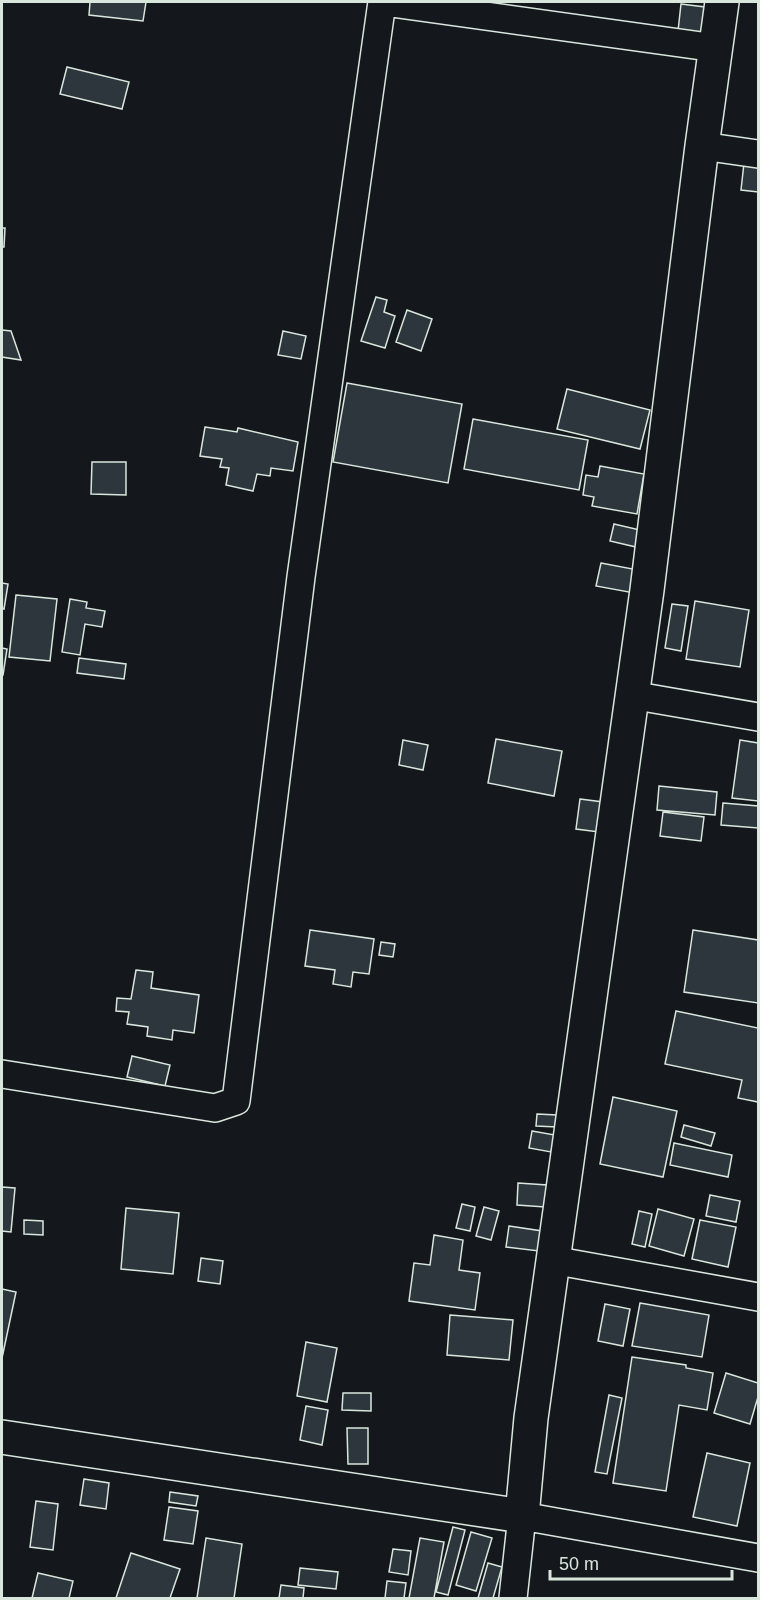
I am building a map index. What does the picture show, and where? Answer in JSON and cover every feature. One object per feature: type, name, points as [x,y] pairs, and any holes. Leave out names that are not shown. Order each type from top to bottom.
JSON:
[{"type":"highway","points":[[2,1437],[522,1516],[531,1418],[647,590],[722,2]]},
{"type":"street","points":[[2,1074],[215,1108],[236,1101],[302,577],[383,2],[716,48]]},
{"type":"street","points":[[702,146],[759,154]]},
{"type":"street","points":[[631,695],[759,717]]},
{"type":"street","points":[[552,1260],[759,1298]]},
{"type":"street","points":[[513,1599],[522,1516],[759,1558]]},
{"type":"building","points":[[90,2],[146,2],[143,21],[89,15]]},
{"type":"building","points":[[681,4],[713,8],[709,36],[678,31]]},
{"type":"building","points":[[67,67],[129,82],[122,109],[60,94]]},
{"type":"building","points":[[744,163],[758,164],[758,192],[741,190]]},
{"type":"building","points":[[2,228],[5,228],[4,247],[2,247]]},
{"type":"building","points":[[376,297],[387,300],[384,312],[395,316],[385,348],[361,341]]},
{"type":"building","points":[[407,310],[432,319],[421,351],[396,342]]},
{"type":"building","points":[[2,330],[11,331],[21,360],[2,357]]},
{"type":"building","points":[[283,331],[306,336],[301,359],[278,355]]},
{"type":"building","points":[[347,383],[462,404],[448,483],[333,462]]},
{"type":"building","points":[[567,389],[650,410],[640,449],[557,429]]},
{"type":"building","points":[[473,419],[588,440],[579,490],[464,469]]},
{"type":"building","points":[[205,427],[237,432],[238,428],[298,442],[293,471],[271,468],[270,476],[257,474],[253,491],[226,485],[229,468],[220,467],[222,459],[200,456]]},
{"type":"building","points":[[92,462],[126,462],[126,495],[91,494]]},
{"type":"building","points":[[600,466],[644,474],[637,514],[592,506],[594,497],[583,495],[586,475],[598,477]]},
{"type":"building","points":[[614,524],[640,530],[636,547],[610,541]]},
{"type":"building","points":[[601,563],[638,570],[634,593],[596,586]]},
{"type":"building","points":[[2,583],[8,584],[4,609],[2,608]]},
{"type":"building","points":[[16,595],[57,599],[50,661],[9,657]]},
{"type":"building","points":[[70,599],[87,602],[86,608],[105,611],[102,627],[85,624],[80,655],[62,652]]},
{"type":"building","points":[[695,601],[749,610],[740,667],[686,659]]},
{"type":"building","points":[[672,604],[688,606],[681,651],[665,648]]},
{"type":"building","points":[[2,648],[7,649],[3,675],[2,675]]},
{"type":"building","points":[[79,658],[126,664],[124,679],[77,673]]},
{"type":"building","points":[[496,739],[562,751],[554,796],[488,783]]},
{"type":"building","points":[[403,740],[428,745],[423,770],[399,765]]},
{"type":"building","points":[[740,740],[758,743],[758,801],[732,798]]},
{"type":"building","points":[[659,786],[717,792],[715,815],[657,810]]},
{"type":"building","points":[[580,799],[603,802],[599,832],[576,829]]},
{"type":"building","points":[[723,803],[758,806],[758,828],[721,825]]},
{"type":"building","points":[[663,812],[704,817],[701,841],[660,836]]},
{"type":"building","points":[[310,930],[374,939],[369,974],[353,972],[351,987],[333,984],[335,970],[305,966]]},
{"type":"building","points":[[693,930],[758,940],[758,1003],[684,992]]},
{"type":"building","points":[[381,942],[395,944],[393,957],[379,955]]},
{"type":"building","points":[[136,970],[153,972],[151,988],[199,995],[194,1033],[173,1030],[172,1040],[147,1036],[148,1027],[127,1024],[129,1012],[116,1011],[117,998],[131,999]]},
{"type":"building","points":[[676,1011],[758,1028],[758,1102],[738,1098],[742,1080],[665,1064]]},
{"type":"building","points":[[132,1056],[170,1065],[165,1086],[127,1077]]},
{"type":"building","points":[[613,1097],[677,1111],[663,1177],[600,1164]]},
{"type":"building","points":[[537,1114],[557,1115],[557,1127],[536,1126]]},
{"type":"building","points":[[684,1125],[715,1133],[711,1146],[681,1137]]},
{"type":"building","points":[[532,1131],[555,1135],[551,1152],[529,1148]]},
{"type":"building","points":[[674,1143],[732,1155],[728,1177],[670,1165]]},
{"type":"building","points":[[518,1183],[547,1185],[545,1207],[517,1205]]},
{"type":"building","points":[[2,1187],[15,1188],[11,1232],[2,1231]]},
{"type":"building","points":[[710,1195],[740,1201],[736,1222],[706,1216]]},
{"type":"building","points":[[462,1204],[475,1207],[470,1231],[456,1228]]},
{"type":"building","points":[[484,1207],[499,1211],[491,1240],[476,1236]]},
{"type":"building","points":[[126,1208],[179,1213],[173,1274],[121,1269]]},
{"type":"building","points":[[658,1209],[694,1219],[684,1256],[649,1246]]},
{"type":"building","points":[[639,1211],[652,1214],[645,1247],[632,1244]]},
{"type":"building","points":[[24,1220],[43,1221],[43,1235],[24,1234]]},
{"type":"building","points":[[700,1220],[736,1227],[728,1267],[692,1259]]},
{"type":"building","points":[[509,1226],[542,1231],[539,1251],[506,1247]]},
{"type":"building","points":[[434,1235],[463,1240],[459,1270],[480,1273],[475,1310],[409,1301],[414,1263],[430,1265]]},
{"type":"building","points":[[201,1258],[223,1261],[220,1284],[198,1281]]},
{"type":"building","points":[[2,1289],[16,1292],[2,1358]]},
{"type":"building","points":[[640,1303],[709,1315],[702,1357],[632,1346]]},
{"type":"building","points":[[605,1304],[630,1309],[623,1346],[598,1341]]},
{"type":"building","points":[[450,1315],[513,1320],[509,1360],[447,1355]]},
{"type":"building","points":[[306,1342],[337,1348],[327,1402],[297,1396]]},
{"type":"building","points":[[632,1357],[686,1365],[686,1368],[713,1373],[707,1410],[679,1405],[666,1491],[613,1483]]},
{"type":"building","points":[[726,1373],[758,1383],[758,1397],[750,1424],[714,1413]]},
{"type":"building","points":[[343,1393],[371,1393],[371,1411],[342,1410]]},
{"type":"building","points":[[609,1395],[622,1398],[607,1474],[595,1472]]},
{"type":"building","points":[[306,1406],[328,1410],[322,1445],[300,1440]]},
{"type":"building","points":[[347,1428],[368,1428],[368,1464],[348,1464]]},
{"type":"building","points":[[707,1453],[750,1463],[737,1526],[693,1517]]},
{"type":"building","points":[[84,1479],[109,1483],[106,1509],[80,1505]]},
{"type":"building","points":[[170,1492],[198,1496],[196,1506],[169,1502]]},
{"type":"building","points":[[36,1501],[58,1504],[53,1550],[30,1547]]},
{"type":"building","points":[[169,1507],[198,1511],[193,1544],[164,1540]]},
{"type":"building","points":[[453,1527],[465,1530],[448,1595],[436,1592]]},
{"type":"building","points":[[471,1532],[492,1538],[476,1591],[456,1585]]},
{"type":"building","points":[[206,1538],[242,1544],[234,1598],[197,1598]]},
{"type":"building","points":[[420,1538],[444,1542],[434,1598],[409,1598]]},
{"type":"building","points":[[393,1549],[411,1551],[408,1575],[389,1572]]},
{"type":"building","points":[[131,1553],[180,1569],[170,1598],[116,1598]]},
{"type":"building","points":[[488,1563],[502,1567],[493,1598],[478,1598]]},
{"type":"building","points":[[300,1568],[338,1572],[336,1589],[298,1585]]},
{"type":"building","points":[[38,1573],[73,1581],[69,1598],[32,1598]]},
{"type":"building","points":[[387,1581],[406,1583],[404,1598],[385,1598]]},
{"type":"building","points":[[281,1585],[304,1588],[303,1598],[279,1598]]}]
